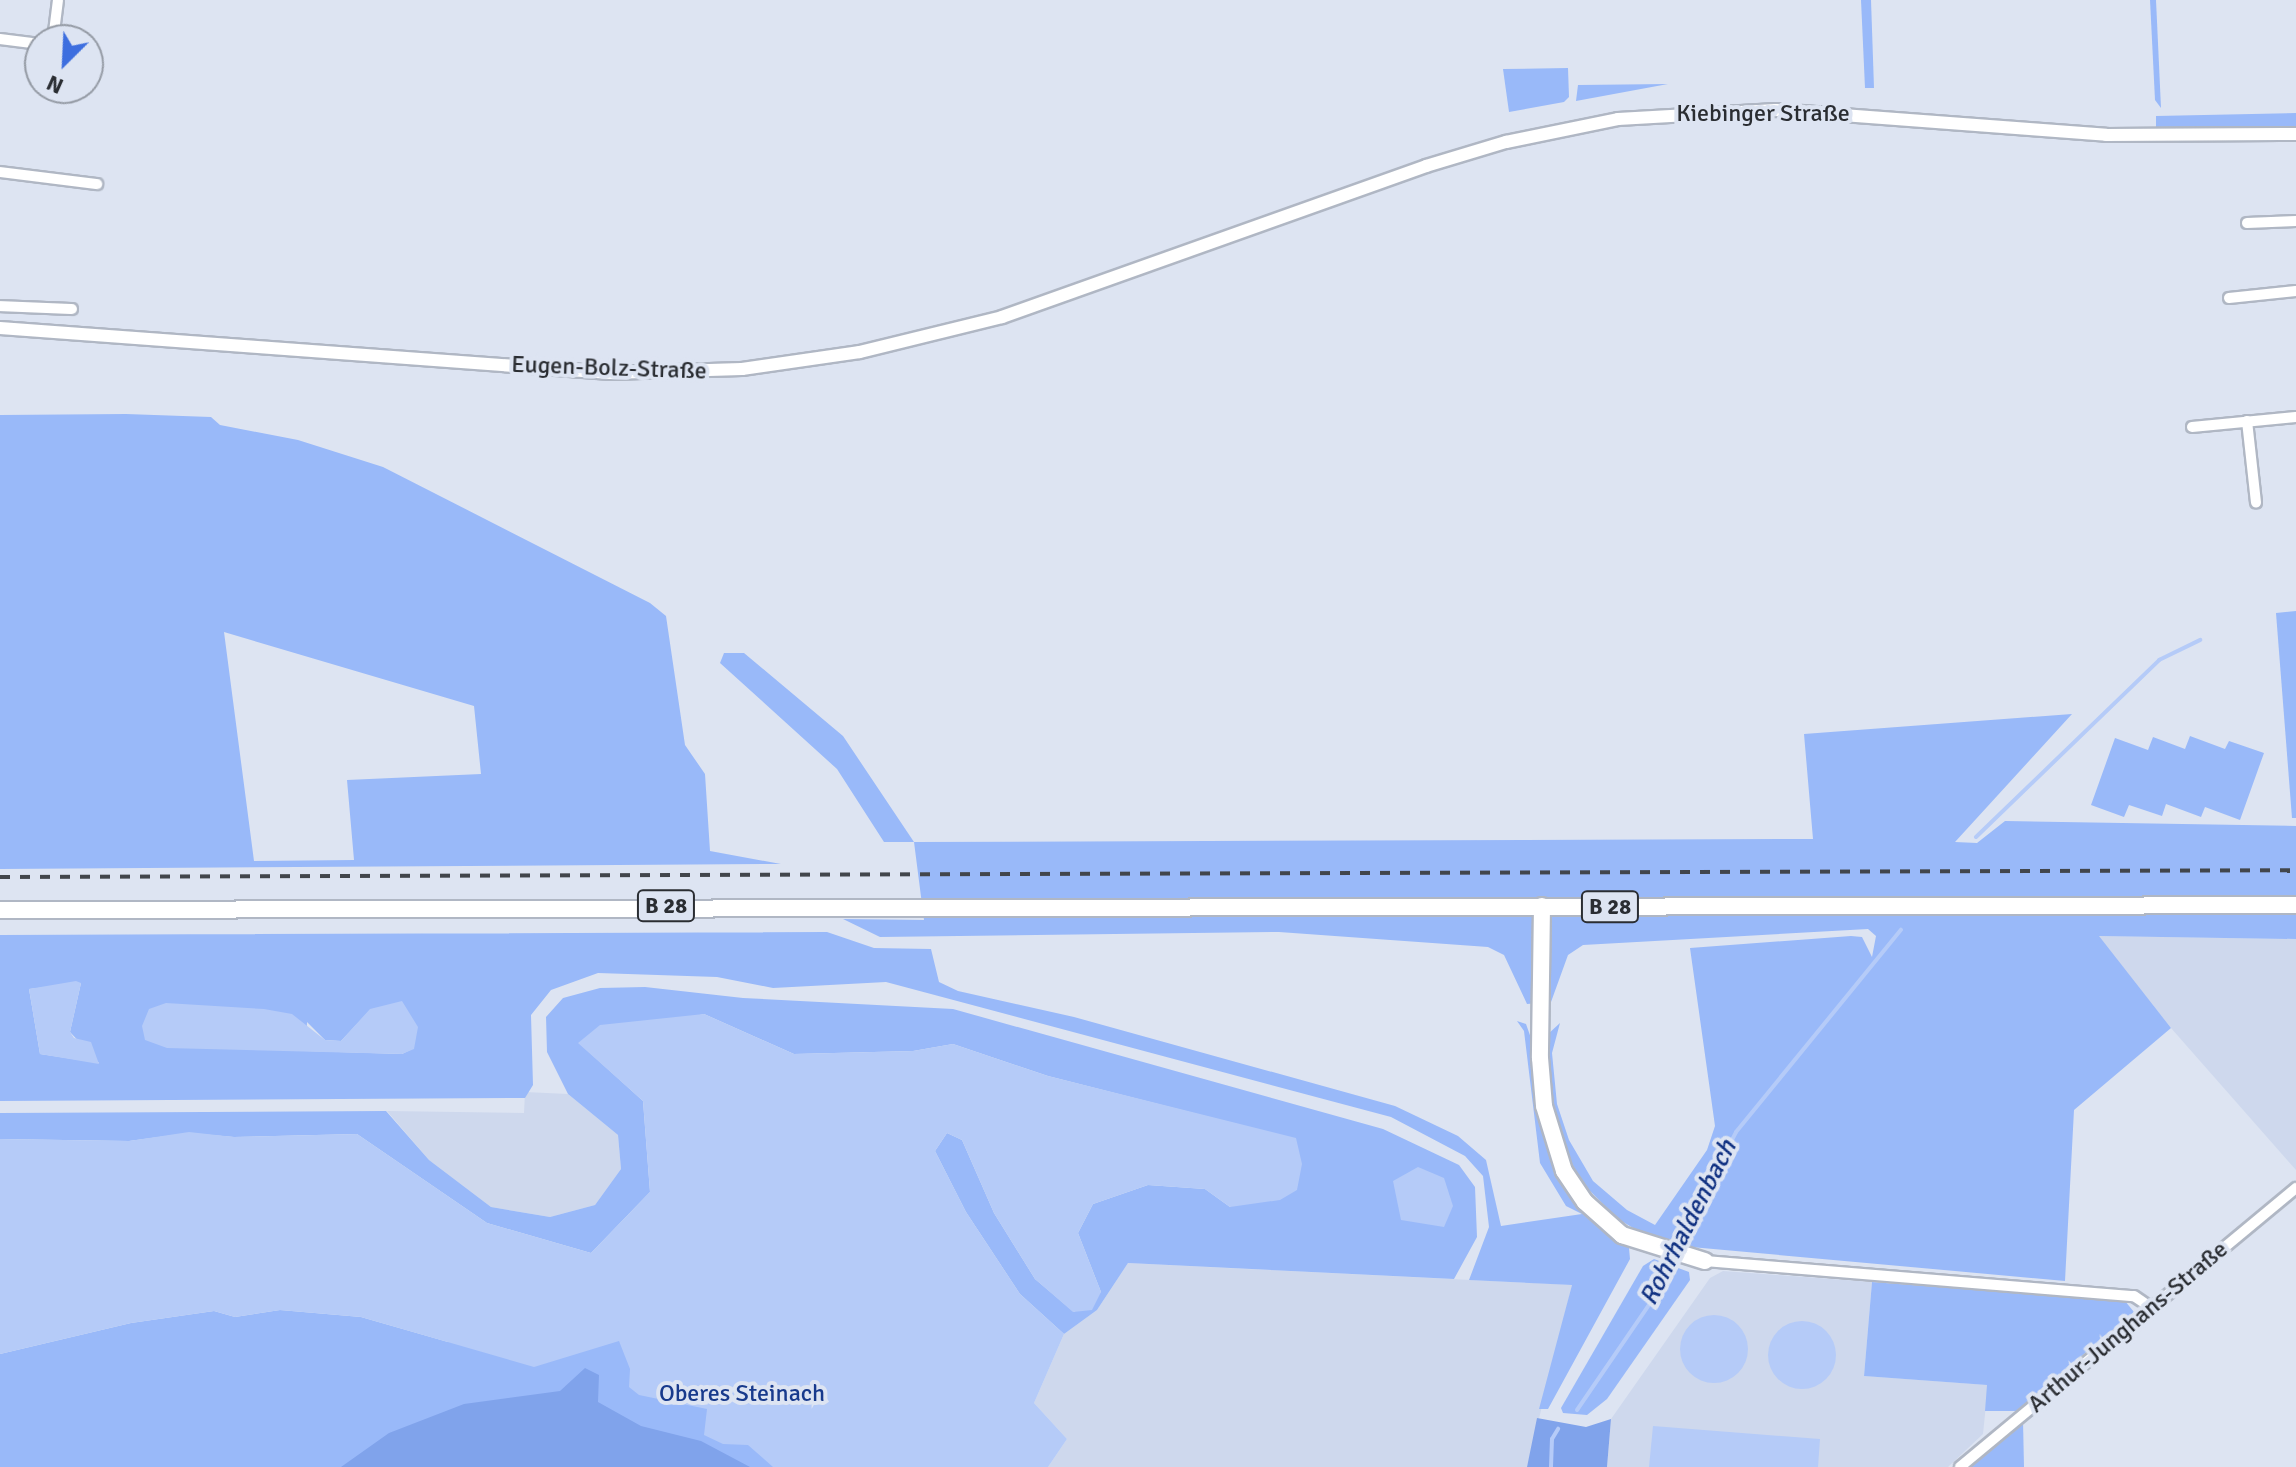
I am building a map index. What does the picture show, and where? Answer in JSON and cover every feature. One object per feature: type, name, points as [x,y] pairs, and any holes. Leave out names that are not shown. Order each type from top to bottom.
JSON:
[{"type":"main road","name":"B 28","points":[[0,910],[2296,905]]},
{"type":"main road","points":[[1542,906],[1540,1058],[1544,1106],[1564,1171],[1585,1202],[1622,1235],[1698,1259]]},
{"type":"street","points":[[55,24],[58,0]]},
{"type":"street","points":[[0,39],[24,42]]},
{"type":"street","name":"Kiebinger Straße","points":[[1246,232],[1481,149],[1657,114],[1776,110],[2106,135],[2296,134]]},
{"type":"street","points":[[0,172],[97,184]]},
{"type":"street","points":[[2247,223],[2296,221]]},
{"type":"street","name":"Eugen-Bolz-Straße","points":[[0,328],[610,373],[742,369],[860,352],[977,324],[1246,232]]},
{"type":"street","points":[[2229,298],[2296,291]]},
{"type":"street","points":[[0,306],[72,309]]},
{"type":"street","points":[[2192,427],[2296,417]]},
{"type":"street","points":[[2247,421],[2256,503]]},
{"type":"street","name":"Arthur-Junghans-Straße","points":[[1960,1467],[2149,1306],[2296,1188]]},
{"type":"street","points":[[1698,1259],[2134,1296],[2149,1306]]},
{"type":"shaded area","points":[[2098,936],[2296,939],[2296,1170],[2171,1028]]},
{"type":"shaded area","points":[[76,981],[81,983],[70,1032],[74,1038],[91,1042],[99,1064],[40,1054],[29,989]]},
{"type":"shaded area","points":[[402,1001],[418,1027],[414,1049],[402,1054],[167,1048],[145,1040],[142,1026],[149,1009],[166,1003],[264,1009],[292,1014],[325,1040],[341,1041],[370,1009]]},
{"type":"shaded area","points":[[704,1014],[794,1054],[913,1051],[953,1044],[1048,1076],[1296,1138],[1302,1164],[1297,1190],[1280,1200],[1230,1207],[1205,1189],[1148,1185],[1093,1204],[1078,1233],[1101,1292],[1092,1310],[1073,1312],[1035,1279],[994,1213],[962,1140],[947,1133],[935,1151],[966,1212],[1020,1294],[1064,1334],[1034,1403],[1067,1439],[1048,1467],[773,1467],[748,1445],[723,1444],[704,1435],[707,1409],[639,1395],[629,1387],[630,1369],[619,1341],[534,1367],[361,1317],[280,1310],[235,1317],[214,1311],[131,1323],[0,1354],[0,1139],[129,1141],[189,1132],[234,1137],[357,1134],[487,1223],[591,1253],[650,1192],[643,1101],[578,1043],[600,1025]]},
{"type":"shaded area","points":[[525,1092],[568,1094],[618,1135],[621,1169],[595,1205],[550,1217],[491,1207],[429,1160],[387,1111],[524,1113]]},
{"type":"shaded area","points":[[1418,1167],[1444,1178],[1453,1206],[1444,1227],[1401,1220],[1393,1181]]},
{"type":"shaded area","points":[[1128,1263],[1572,1285],[1527,1467],[1048,1467],[1067,1439],[1034,1403],[1064,1334],[1097,1310]]},
{"type":"shaded area","points":[[1723,1271],[1872,1282],[1864,1376],[1988,1385],[1983,1434],[1948,1467],[1607,1467],[1611,1419],[1710,1278]]},
{"type":"shaded area","points":[[1714,1315],[1738,1325],[1748,1349],[1738,1373],[1714,1383],[1690,1373],[1680,1349],[1690,1325]]},
{"type":"shaded area","points":[[1802,1321],[1826,1331],[1836,1355],[1826,1379],[1802,1389],[1778,1379],[1768,1355],[1778,1331]]},
{"type":"shaded area","points":[[585,1368],[599,1375],[598,1402],[641,1426],[701,1441],[750,1467],[341,1467],[389,1433],[464,1404],[560,1391]]},
{"type":"shaded area","points":[[1537,1418],[1586,1427],[1611,1419],[1607,1467],[1527,1467]]},
{"type":"shaded area","points":[[1653,1426],[1820,1439],[1818,1467],[1649,1467]]},
{"type":"green space","points":[[1861,0],[1871,0],[1874,88],[1865,88]]},
{"type":"green space","points":[[2150,0],[2156,0],[2161,108],[2155,100]]},
{"type":"green space","points":[[1568,68],[1569,97],[1564,102],[1509,112],[1503,69]]},
{"type":"green space","points":[[1668,84],[1576,101],[1578,85]]},
{"type":"green space","points":[[2296,113],[2296,127],[2156,130],[2156,116]]},
{"type":"green space","points":[[0,415],[211,417],[220,425],[298,440],[383,467],[650,603],[666,616],[685,745],[705,774],[710,851],[781,864],[0,869]],"holes":[[[224,632],[474,706],[481,774],[347,780],[354,860],[254,861]]]},
{"type":"green space","points":[[2296,611],[2296,818],[2292,818],[2276,613]]},
{"type":"green space","points":[[724,653],[744,653],[843,736],[914,842],[884,842],[837,769],[720,663]]},
{"type":"green space","points":[[2072,714],[1955,842],[1977,843],[2005,821],[2296,826],[2296,939],[2099,936],[2171,1028],[2074,1110],[2065,1281],[1691,1247],[1650,1238],[1618,1219],[1585,1186],[1562,1147],[1554,1119],[1547,1035],[1560,1023],[1552,1053],[1557,1104],[1569,1140],[1593,1181],[1627,1210],[1655,1225],[1707,1150],[1715,1126],[1690,948],[1851,936],[1862,937],[1872,957],[1876,936],[1868,929],[1583,945],[1568,955],[1551,1002],[1527,1004],[1504,955],[1488,947],[1279,932],[880,937],[843,919],[924,920],[914,842],[1813,839],[1804,734]]},
{"type":"green space","points":[[2190,736],[2225,749],[2229,741],[2264,753],[2240,820],[2205,807],[2201,817],[2166,804],[2162,816],[2129,805],[2124,817],[2091,805],[2115,738],[2148,750],[2153,737],[2185,749]]},
{"type":"green space","points":[[827,932],[874,948],[931,949],[939,982],[958,991],[1074,1017],[1395,1106],[1458,1136],[1486,1160],[1501,1226],[1582,1214],[1566,1206],[1540,1163],[1524,1031],[1517,1021],[1526,1024],[1532,1041],[1538,1119],[1556,1171],[1584,1214],[1629,1248],[1630,1259],[1548,1409],[1539,1409],[1572,1285],[1469,1280],[1489,1227],[1483,1176],[1465,1156],[1391,1117],[886,982],[773,988],[717,977],[598,973],[551,990],[531,1015],[533,1085],[525,1098],[0,1101],[0,935]],"holes":[[[81,983],[70,1032],[99,1063],[40,1054],[29,989]],[[371,1009],[414,1048],[402,1054],[306,1051],[307,1022],[325,1040],[341,1041]]]},
{"type":"green space","points":[[645,987],[743,998],[953,1009],[1383,1129],[1459,1165],[1475,1187],[1477,1237],[1454,1279],[1128,1263],[1097,1310],[1064,1334],[1020,1294],[966,1212],[935,1151],[947,1133],[962,1140],[994,1213],[1035,1279],[1074,1312],[1101,1292],[1078,1233],[1093,1204],[1148,1185],[1205,1189],[1230,1207],[1296,1139],[1048,1076],[953,1044],[913,1051],[794,1054],[704,1014],[579,1043],[643,1101],[650,1192],[591,1253],[487,1223],[357,1134],[234,1137],[189,1133],[129,1141],[0,1139],[0,1113],[386,1111],[429,1160],[491,1207],[550,1217],[595,1205],[621,1169],[618,1135],[568,1094],[547,1052],[546,1017],[563,998],[600,988]]},
{"type":"green space","points":[[1654,1259],[1689,1272],[1690,1280],[1607,1399],[1587,1415],[1563,1413],[1561,1408],[1643,1266]]},
{"type":"green space","points":[[1872,1282],[2125,1301],[2134,1312],[2016,1411],[1985,1411],[1987,1385],[1864,1376]]},
{"type":"green space","name":"Oberes Steinach","points":[[280,1310],[361,1317],[448,1342],[791,1317],[850,1467],[0,1467],[0,1354],[131,1323],[214,1311],[235,1317]]},
{"type":"green space","points":[[2023,1421],[2024,1467],[1969,1467]]},
{"type":"waterway","name":"Rohrhaldenbach","points":[[1976,837],[2159,660],[2200,640]]},
{"type":"waterway","name":"Rohrhaldenbach","points":[[1677,1246],[1736,1132],[1901,930]]},
{"type":"waterway","name":"Rohrhaldenbach","points":[[1577,1410],[1655,1296],[1674,1254]]},
{"type":"waterway","name":"Rohrhaldenbach","points":[[1551,1467],[1552,1439],[1558,1429]]},
{"type":"railway","points":[[0,877],[2296,870]]}]
